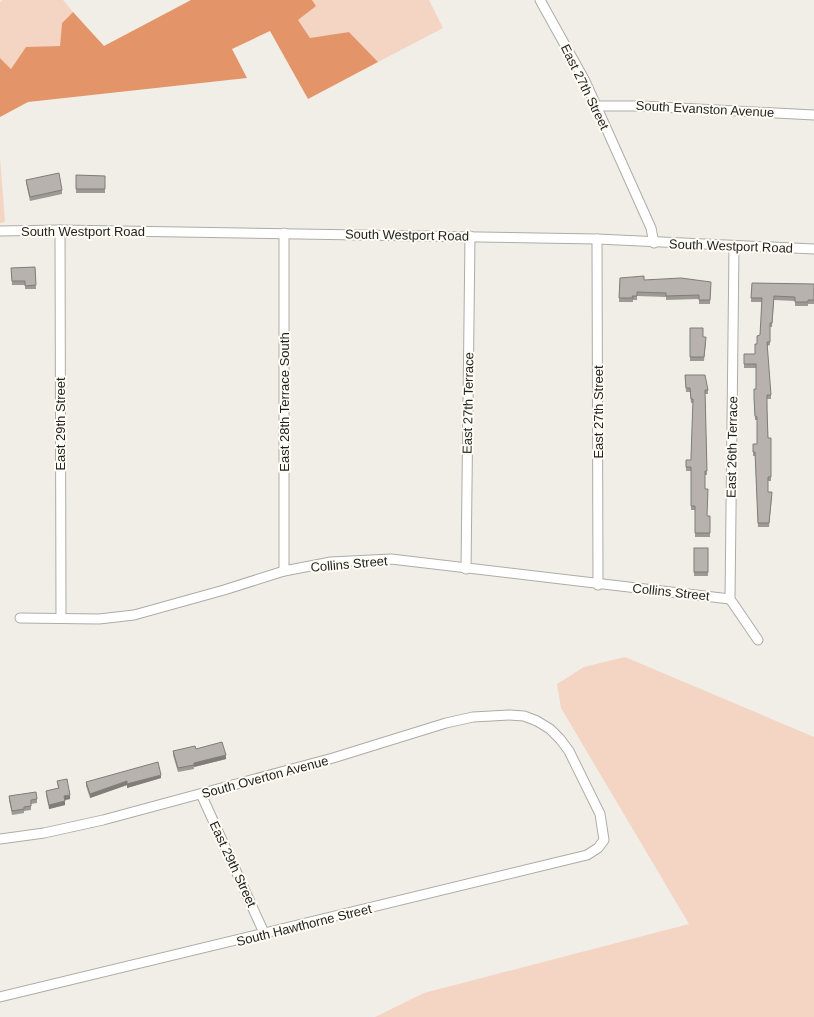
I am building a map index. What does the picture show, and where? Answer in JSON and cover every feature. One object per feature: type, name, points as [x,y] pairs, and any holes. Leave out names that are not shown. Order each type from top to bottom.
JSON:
[{"type":"street","name":"East 27th Street","points":[[540,0],[585,81],[651,228],[654,242]]},
{"type":"street","name":"South Evanston Avenue","points":[[596,106],[640,106],[814,115]]},
{"type":"street","name":"South Westport Road","points":[[0,231],[60,230],[470,236],[597,239],[814,249]]},
{"type":"street","name":"East 29th Street","points":[[60,230],[61,618]]},
{"type":"street","name":"East 28th Terrace South","points":[[284,233],[284,571]]},
{"type":"street","name":"East 27th Terrace","points":[[466,569],[470,236]]},
{"type":"street","name":"East 27th Street","points":[[597,239],[598,584]]},
{"type":"street","name":"East 26th Terrace","points":[[730,599],[734,246]]},
{"type":"street","name":"Collins Street","points":[[20,618],[99,619],[134,615],[224,590],[284,571],[331,562],[383,559],[730,599]]},
{"type":"street","points":[[730,599],[758,640]]},
{"type":"street","name":"South Overton Avenue","points":[[0,839],[44,833],[96,822],[333,758],[446,722],[473,717],[509,715],[528,718],[550,729],[569,751],[600,814],[604,827],[603,842]]},
{"type":"street","name":"East 29th Street","points":[[201,794],[265,934]]},
{"type":"street","name":"South Hawthorne Street","points":[[0,997],[587,855],[598,848],[603,842]]},
{"type":"shaded area","points":[[2,0],[63,0],[73,12],[62,23],[60,46],[26,48],[11,69],[0,58],[0,2]]},
{"type":"shaded area","points":[[191,0],[312,0],[316,6],[298,20],[310,38],[349,32],[378,62],[308,99],[270,31],[232,49],[247,78],[28,102],[0,117],[0,58],[11,69],[26,47],[60,46],[62,23],[73,12],[104,46]]},
{"type":"shaded area","points":[[312,0],[429,0],[443,28],[378,62],[349,32],[310,39],[298,20],[315,6]]},
{"type":"shaded area","points":[[0,157],[5,222],[0,223]]},
{"type":"shaded area","points":[[625,657],[814,737],[814,1017],[375,1017],[424,993],[689,924],[561,708],[557,684],[584,667]]},
{"type":"building","points":[[59,173],[62,190],[30,197],[26,180]]},
{"type":"building","points":[[76,175],[105,176],[105,189],[76,189]]},
{"type":"building","points":[[35,267],[36,285],[25,286],[25,281],[12,281],[11,268]]},
{"type":"building","points":[[644,276],[644,280],[681,278],[711,282],[710,300],[699,300],[699,295],[666,296],[666,293],[637,292],[637,296],[632,296],[633,298],[619,298],[620,278]]},
{"type":"building","points":[[752,283],[814,284],[814,300],[808,300],[808,302],[795,302],[795,297],[774,296],[772,323],[770,323],[770,342],[767,342],[771,395],[767,395],[768,438],[771,438],[771,477],[768,477],[768,492],[772,492],[769,523],[758,523],[755,452],[753,452],[753,444],[757,444],[757,417],[755,416],[754,398],[754,389],[756,389],[756,364],[744,364],[744,354],[755,354],[757,336],[760,335],[762,298],[751,298]]},
{"type":"building","points":[[690,328],[703,328],[703,337],[706,337],[704,357],[690,357]]},
{"type":"building","points":[[685,375],[705,375],[708,390],[705,390],[707,471],[705,471],[705,489],[708,489],[707,516],[710,516],[710,533],[695,533],[695,506],[691,506],[691,467],[686,467],[686,460],[691,460],[693,399],[691,399],[690,388],[686,388]]},
{"type":"building","points":[[694,548],[708,548],[708,572],[694,572]]},
{"type":"building","points":[[222,742],[226,755],[194,763],[194,765],[178,768],[173,751],[195,746],[196,749]]},
{"type":"building","points":[[158,762],[161,775],[127,784],[127,781],[90,794],[86,782]]},
{"type":"building","points":[[67,779],[70,795],[64,796],[65,801],[49,805],[46,791],[59,788],[57,781]]},
{"type":"building","points":[[36,792],[37,799],[31,800],[31,806],[12,811],[9,796]]}]
